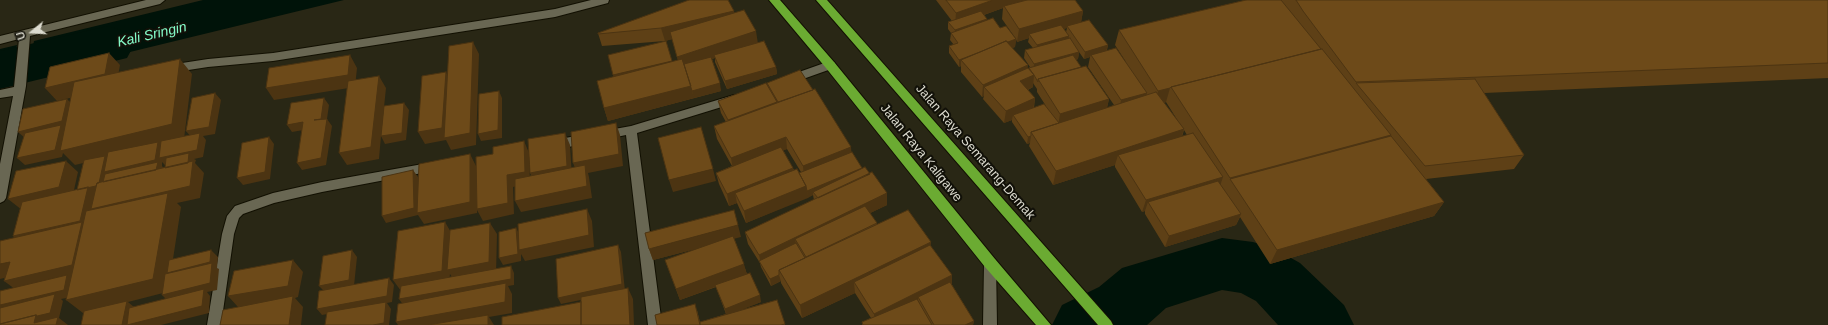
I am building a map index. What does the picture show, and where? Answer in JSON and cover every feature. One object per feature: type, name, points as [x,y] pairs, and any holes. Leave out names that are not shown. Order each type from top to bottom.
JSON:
[{"type":"highway","name":"Jalan Raya Kaligawe","points":[[774,0],[830,65],[990,263],[1044,325]]},
{"type":"highway","name":"Jalan Raya Semarang-Demak","points":[[821,0],[1106,325]]},
{"type":"street","points":[[0,40],[134,3],[160,0]]},
{"type":"street","points":[[158,72],[181,67],[273,57],[555,13],[604,0]]},
{"type":"street","points":[[0,198],[19,88],[25,33]]},
{"type":"street","points":[[778,83],[830,65]]},
{"type":"street","points":[[0,94],[19,88]]},
{"type":"street","points":[[541,147],[632,130],[749,94]]},
{"type":"street","points":[[632,130],[655,325]]},
{"type":"street","points":[[214,325],[228,234],[233,216],[239,210],[273,198],[322,187],[442,165]]},
{"type":"street","points":[[990,263],[990,325]]},
{"type":"water","points":[[203,0],[344,0],[27,77],[34,41]]},
{"type":"water","points":[[17,45],[10,81],[0,84],[0,49]]},
{"type":"building","points":[[689,0],[728,0],[734,11],[661,28],[598,34],[598,33]]},
{"type":"building","points":[[946,0],[993,0],[956,13]]},
{"type":"building","points":[[1027,0],[1075,0],[1083,11],[1019,29],[1004,6]]},
{"type":"building","points":[[1246,0],[1281,0],[1321,49],[1158,91],[1119,30]]},
{"type":"building","points":[[1296,0],[1828,0],[1828,63],[1356,82]]},
{"type":"building","points":[[744,10],[756,31],[677,57],[670,32]]},
{"type":"building","points":[[981,11],[987,19],[955,30],[948,22]]},
{"type":"building","points":[[993,18],[1000,28],[1006,26],[1016,39],[1008,42],[1006,41],[959,60],[949,46],[958,43],[951,33]]},
{"type":"building","points":[[1089,20],[1108,45],[1085,52],[1067,26]]},
{"type":"building","points":[[1061,25],[1069,36],[1037,45],[1029,34]]},
{"type":"building","points":[[1070,38],[1079,52],[1034,64],[1025,50]]},
{"type":"building","points":[[666,41],[672,61],[613,75],[608,55]]},
{"type":"building","points":[[764,41],[776,67],[725,81],[714,55]]},
{"type":"building","points":[[1006,41],[1028,65],[983,85],[961,60]]},
{"type":"building","points":[[473,42],[470,133],[444,138],[449,46]]},
{"type":"building","points":[[1116,48],[1147,93],[1121,100],[1091,55]]},
{"type":"building","points":[[1322,49],[1391,135],[1230,178],[1171,87]]},
{"type":"building","points":[[109,53],[105,74],[45,88],[50,67]]},
{"type":"building","points":[[350,55],[348,75],[266,88],[269,68]]},
{"type":"building","points":[[1073,55],[1081,67],[1038,79],[1038,82],[1029,68]]},
{"type":"building","points":[[711,57],[720,83],[692,91],[684,64]]},
{"type":"building","points":[[180,59],[172,124],[60,151],[74,82]]},
{"type":"building","points":[[682,59],[691,86],[604,108],[597,81]]},
{"type":"building","points":[[1086,66],[1109,99],[1060,114],[1038,79]]},
{"type":"building","points":[[1028,68],[1034,75],[1020,81],[1035,98],[1006,111],[984,87]]},
{"type":"building","points":[[800,70],[813,90],[778,102],[767,83]]},
{"type":"building","points":[[446,72],[442,128],[418,132],[422,76]]},
{"type":"building","points":[[379,76],[371,147],[339,153],[348,81]]},
{"type":"building","points":[[1475,79],[1524,155],[1425,166],[1356,83]]},
{"type":"building","points":[[766,83],[777,102],[728,120],[718,101]]},
{"type":"building","points":[[815,89],[851,147],[803,166],[786,137],[731,158],[714,126]]},
{"type":"building","points":[[499,91],[498,130],[478,134],[479,94]]},
{"type":"building","points":[[1156,92],[1184,129],[1056,171],[1031,132]]},
{"type":"building","points":[[215,93],[209,127],[186,131],[192,98]]},
{"type":"building","points":[[324,98],[321,119],[314,120],[327,119],[321,158],[297,163],[303,122],[287,125],[291,103]]},
{"type":"building","points":[[67,99],[62,121],[18,132],[23,109]]},
{"type":"building","points":[[404,103],[402,133],[381,136],[384,106]]},
{"type":"building","points":[[1044,104],[1059,123],[1031,132],[1031,136],[1028,137],[1013,115]]},
{"type":"building","points":[[616,123],[619,154],[573,163],[571,132]]},
{"type":"building","points":[[61,125],[55,150],[17,158],[25,133]]},
{"type":"building","points":[[701,127],[713,169],[669,180],[658,138]]},
{"type":"building","points":[[200,133],[197,150],[159,158],[161,141]]},
{"type":"building","points":[[565,133],[567,166],[530,173],[528,139]]},
{"type":"building","points":[[1193,133],[1223,177],[1146,200],[1118,155]]},
{"type":"building","points":[[1391,136],[1444,202],[1277,250],[1230,179]]},
{"type":"building","points":[[269,137],[265,172],[237,178],[242,143]]},
{"type":"building","points":[[524,141],[525,172],[507,175],[508,203],[477,209],[476,157],[493,154],[493,147]]},
{"type":"building","points":[[158,142],[155,160],[104,172],[108,152]]},
{"type":"building","points":[[781,147],[793,168],[727,194],[716,173]]},
{"type":"building","points":[[852,152],[862,168],[807,191],[799,173]]},
{"type":"building","points":[[189,153],[188,163],[165,168],[166,158]]},
{"type":"building","points":[[470,154],[470,202],[417,213],[419,164]]},
{"type":"building","points":[[105,156],[99,183],[97,183],[96,186],[77,190],[84,160]]},
{"type":"building","points":[[66,161],[59,187],[8,199],[16,171]]},
{"type":"building","points":[[193,161],[190,186],[91,209],[97,183]]},
{"type":"building","points":[[158,162],[156,170],[103,182],[105,174]]},
{"type":"building","points":[[585,165],[587,186],[515,201],[515,179]]},
{"type":"building","points":[[865,167],[870,174],[818,198],[813,192]]},
{"type":"building","points":[[797,169],[806,186],[744,211],[735,193]]},
{"type":"building","points":[[413,170],[414,208],[382,216],[382,177]]},
{"type":"building","points":[[872,172],[887,193],[759,255],[745,232]]},
{"type":"building","points":[[1218,181],[1241,214],[1169,236],[1148,202]]},
{"type":"building","points":[[88,187],[80,221],[13,236],[22,202]]},
{"type":"building","points":[[168,193],[153,279],[66,300],[86,211]]},
{"type":"building","points":[[865,206],[877,223],[806,257],[795,239]]},
{"type":"building","points":[[587,209],[589,235],[519,250],[518,224]]},
{"type":"building","points":[[734,210],[738,225],[649,249],[645,233]]},
{"type":"building","points":[[908,210],[931,242],[800,305],[779,270]]},
{"type":"building","points":[[82,222],[72,265],[4,281],[10,262],[0,264],[0,241]]},
{"type":"building","points":[[445,222],[442,271],[393,280],[398,231]]},
{"type":"building","points":[[490,223],[489,262],[447,270],[450,230]]},
{"type":"building","points":[[516,228],[518,254],[499,258],[499,232]]},
{"type":"building","points":[[733,236],[744,264],[676,289],[665,260]]},
{"type":"building","points":[[796,243],[805,258],[779,270],[779,275],[770,279],[759,261]]},
{"type":"building","points":[[618,245],[622,284],[558,298],[556,259]]},
{"type":"building","points":[[930,245],[952,275],[874,314],[854,282]]},
{"type":"building","points":[[211,250],[210,262],[167,273],[169,260]]},
{"type":"building","points":[[352,250],[349,280],[319,286],[323,256]]},
{"type":"building","points":[[293,260],[288,286],[228,296],[234,271]]},
{"type":"building","points":[[212,263],[210,283],[162,295],[165,274]]},
{"type":"building","points":[[511,266],[511,279],[399,299],[401,286]]},
{"type":"building","points":[[750,273],[760,295],[725,309],[715,285]]},
{"type":"building","points":[[67,275],[64,290],[0,305],[0,291]]},
{"type":"building","points":[[389,278],[387,296],[317,309],[319,291]]},
{"type":"building","points":[[950,282],[974,321],[965,325],[934,325],[918,297]]},
{"type":"building","points":[[506,283],[505,302],[396,322],[398,304]]},
{"type":"building","points":[[628,288],[630,325],[581,325],[581,297]]},
{"type":"building","points":[[204,289],[202,306],[127,325],[129,308]]},
{"type":"building","points":[[55,294],[50,313],[0,324],[0,308]]},
{"type":"building","points":[[293,296],[289,325],[220,325],[223,310]]},
{"type":"building","points":[[917,299],[932,325],[863,325],[862,322]]},
{"type":"building","points":[[777,300],[785,324],[700,325],[700,322]]},
{"type":"building","points":[[127,301],[122,325],[81,325],[84,311]]},
{"type":"building","points":[[386,302],[384,323],[373,325],[325,325],[327,312]]},
{"type":"building","points":[[581,302],[581,325],[502,325],[502,317]]},
{"type":"building","points":[[695,304],[700,325],[657,325],[655,315]]},
{"type":"building","points":[[36,315],[34,323],[58,317],[56,325],[0,325],[0,324]]},
{"type":"building","points":[[488,315],[488,325],[428,325]]},
{"type":"waterway","name":"Kali Sringin","points":[[0,70],[108,45]]},
{"type":"waterway","points":[[1085,325],[1122,307],[1145,287],[1222,264],[1253,268],[1278,282],[1321,325]]}]
